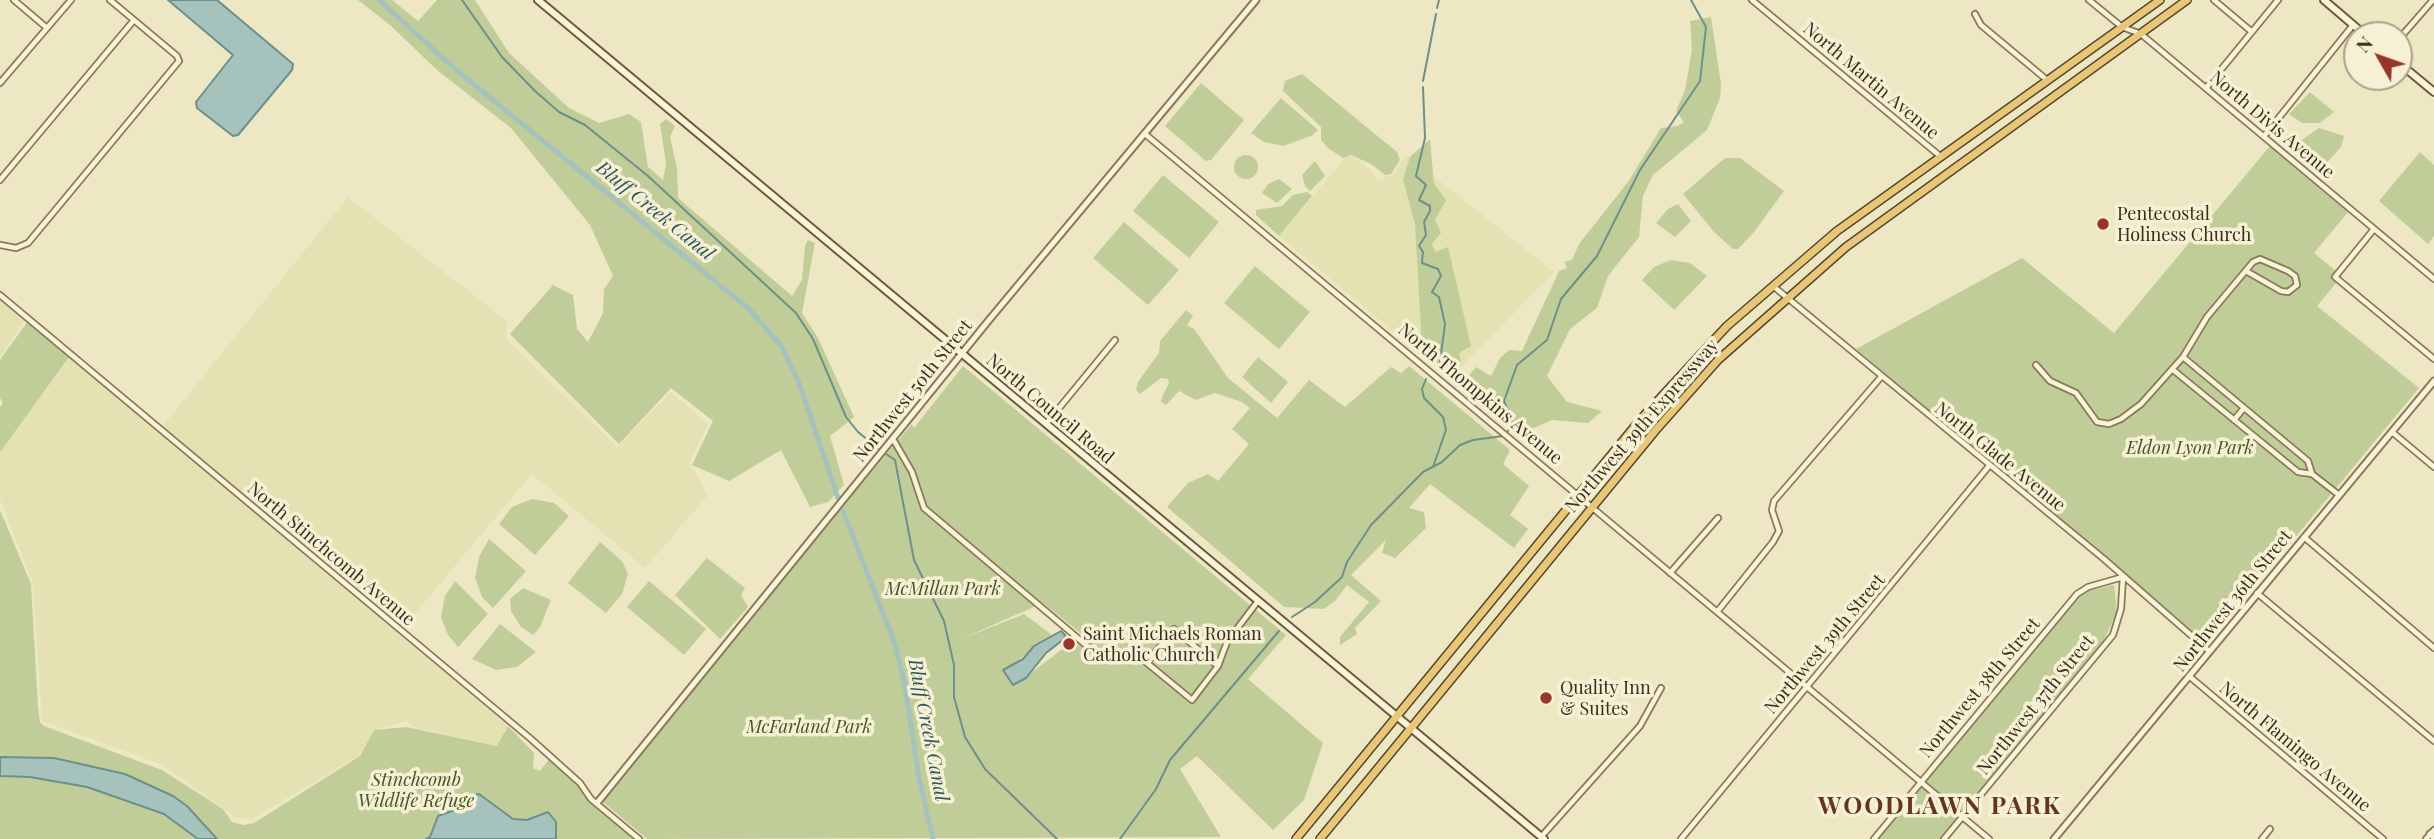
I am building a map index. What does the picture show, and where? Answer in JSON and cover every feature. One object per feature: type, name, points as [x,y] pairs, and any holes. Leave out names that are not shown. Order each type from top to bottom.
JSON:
[{"type":"highway","name":"Northwest 39th Expressway","points":[[1296,839],[1680,374],[1772,285],[1838,231],[2160,0]]},
{"type":"highway","name":"Northwest 39th Expressway","points":[[1320,839],[1695,385],[1786,297],[1846,247],[2187,0]]},
{"type":"highway","points":[[1992,119],[2002,135]]},
{"type":"highway","points":[[1940,156],[1952,170]]},
{"type":"highway","points":[[1680,374],[1695,385]]},
{"type":"main road","name":"North Council Road","points":[[538,0],[1398,715],[1542,838]]},
{"type":"main road","points":[[2324,0],[2349,21]]},
{"type":"main road","points":[[2413,75],[2434,92]]},
{"type":"street","points":[[14,0],[47,28]]},
{"type":"street","points":[[0,83],[71,0]]},
{"type":"street","points":[[0,245],[16,248],[28,243],[179,61],[177,56],[110,0]]},
{"type":"street","name":"Northwest 50th Street","points":[[597,803],[962,354],[1256,0]]},
{"type":"street","name":"North Martin Avenue","points":[[1752,0],[1940,156]]},
{"type":"street","name":"North Divis Avenue","points":[[2089,0],[2122,27],[2141,34],[2434,279]]},
{"type":"street","points":[[2214,0],[2252,32]]},
{"type":"street","points":[[2206,88],[2278,0]]},
{"type":"street","points":[[2332,6],[2337,0]]},
{"type":"street","points":[[2413,23],[2433,0]]},
{"type":"street","points":[[1975,14],[1981,25],[2047,80]]},
{"type":"street","points":[[0,180],[134,20]]},
{"type":"street","points":[[2264,135],[2343,37]]},
{"type":"street","name":"North Thompkins Avenue","points":[[1145,134],[1989,839]]},
{"type":"street","points":[[2374,229],[2335,277],[2434,359]]},
{"type":"street","points":[[2036,365],[2050,381],[2076,393],[2097,422],[2109,424],[2121,419],[2141,404],[2183,357],[2207,317],[2245,271],[2260,259],[2292,274],[2297,285],[2288,292],[2281,291],[2245,271]]},
{"type":"street","name":"North Glade Avenue","points":[[1772,285],[2209,651]]},
{"type":"street","name":"North Stinchcomb Avenue","points":[[0,295],[531,739],[580,783],[597,803],[639,839]]},
{"type":"street","points":[[1046,424],[1115,340]]},
{"type":"street","points":[[2183,357],[2308,461],[2312,474]]},
{"type":"street","points":[[2172,369],[2298,472],[2312,474],[2339,495]]},
{"type":"street","points":[[1717,611],[1779,531],[1772,510],[1774,501],[1881,377]]},
{"type":"street","name":"Northwest 36th Street","points":[[2054,839],[2434,381]]},
{"type":"street","points":[[2234,420],[2244,408]]},
{"type":"street","points":[[2391,431],[2434,467]]},
{"type":"street","points":[[893,439],[912,471],[923,508],[1093,651]]},
{"type":"street","name":"Northwest 39th Street","points":[[1681,839],[1989,466]]},
{"type":"street","points":[[1670,573],[1718,518]]},
{"type":"street","points":[[2304,537],[2434,648]]},
{"type":"street","name":"Northwest 38th Street","points":[[1874,839],[2077,594],[2088,587],[2123,577]]},
{"type":"street","name":"Northwest 37th Street","points":[[1944,839],[2113,635],[2121,609],[2123,577]]},
{"type":"street","points":[[2258,593],[2434,741]]},
{"type":"street","points":[[1218,666],[1174,629],[1147,663],[1192,700],[1218,666],[1227,642],[1258,601]]},
{"type":"street","name":"North Flamingo Avenue","points":[[2189,676],[2382,839]]},
{"type":"street","points":[[1542,838],[1640,726],[1661,688]]},
{"type":"street","points":[[2262,839],[2270,829]]},
{"type":"shaded area","points":[[1406,154],[1554,272],[1450,379],[1279,236],[1346,157],[1352,156],[1373,172],[1375,179],[1383,182],[1385,176],[1393,176]]},
{"type":"shaded area","points":[[348,197],[507,321],[506,338],[617,447],[671,392],[708,425],[689,462],[708,495],[645,568],[532,474],[403,628],[162,427]]},
{"type":"shaded area","points":[[0,301],[24,321],[0,357]]},
{"type":"shaded area","points":[[70,358],[508,726],[497,746],[417,728],[406,721],[374,730],[359,756],[251,819],[237,818],[163,765],[42,721],[33,583],[0,499],[0,450]]},
{"type":"green space","points":[[358,0],[392,0],[418,21],[437,0],[475,0],[509,53],[569,108],[599,123],[629,114],[641,122],[648,167],[663,180],[666,163],[660,124],[666,119],[675,126],[670,137],[677,168],[678,198],[792,296],[802,280],[805,246],[808,240],[815,243],[802,313],[818,338],[854,417],[830,436],[844,485],[828,502],[810,507],[781,450],[729,481],[692,465],[713,421],[671,388],[619,444],[510,334],[553,285],[573,295],[577,329],[588,342],[603,313],[604,289],[613,276],[590,225],[511,128],[437,70],[390,25]]},
{"type":"green space","points":[[1711,17],[1721,84],[1720,98],[1707,130],[1653,175],[1643,196],[1639,237],[1608,276],[1597,308],[1570,329],[1547,376],[1567,402],[1602,411],[1588,423],[1552,420],[1524,432],[1456,385],[1464,381],[1476,367],[1491,376],[1500,358],[1509,350],[1522,351],[1559,271],[1567,268],[1564,262],[1572,260],[1579,244],[1628,182],[1661,128],[1678,126],[1684,122],[1676,111],[1685,90],[1692,50],[1690,21]]},
{"type":"green space","points":[[1302,74],[1397,152],[1400,160],[1391,174],[1385,175],[1371,164],[1351,155],[1343,158],[1328,148],[1321,140],[1321,127],[1283,91],[1285,81]]},
{"type":"green space","points":[[1201,83],[1244,120],[1211,160],[1206,161],[1165,126]]},
{"type":"green space","points":[[2310,92],[2334,112],[2320,123],[2302,123],[2289,114]]},
{"type":"green space","points":[[1281,98],[1318,130],[1311,136],[1283,146],[1264,142],[1251,133]]},
{"type":"green space","points":[[2319,128],[2344,136],[2341,147],[2323,167],[2296,144]]},
{"type":"green space","points":[[1430,139],[1434,184],[1446,200],[1435,220],[1441,233],[1432,244],[1435,252],[1448,247],[1471,346],[1459,353],[1461,362],[1449,376],[1422,347],[1415,224],[1403,179],[1410,157]]},
{"type":"green space","name":"Eldon Lyon Park","points":[[2270,146],[2348,212],[2314,253],[2342,276],[2317,306],[2419,388],[2207,644],[1856,349],[2022,258],[2114,333]]},
{"type":"green space","points":[[2420,152],[2434,165],[2434,236],[2428,244],[2379,201]]},
{"type":"green space","points":[[1246,155],[1254,159],[1258,167],[1254,175],[1246,179],[1238,175],[1234,167],[1238,159]]},
{"type":"green space","points":[[1725,158],[1740,158],[1784,191],[1738,249],[1733,249],[1714,232],[1683,194]]},
{"type":"green space","points":[[1315,161],[1325,176],[1310,191],[1305,186],[1302,175]]},
{"type":"green space","points":[[1163,175],[1219,222],[1189,258],[1133,211]]},
{"type":"green space","points":[[1279,179],[1292,189],[1277,203],[1262,193],[1268,184]]},
{"type":"green space","points":[[1307,192],[1312,196],[1279,236],[1256,215],[1256,210],[1282,206],[1293,195]]},
{"type":"green space","points":[[1678,204],[1691,221],[1675,237],[1656,223],[1668,209]]},
{"type":"green space","points":[[1124,222],[1179,270],[1148,305],[1093,258]]},
{"type":"green space","points":[[1671,260],[1690,263],[1707,276],[1674,310],[1642,280],[1654,267]]},
{"type":"green space","points":[[1255,266],[1310,312],[1279,349],[1224,303]]},
{"type":"green space","points":[[1186,310],[1193,316],[1187,325],[1194,329],[1228,378],[1277,418],[1309,380],[1345,407],[1391,367],[1401,373],[1409,366],[1510,450],[1503,464],[1529,486],[1510,515],[1528,529],[1514,548],[1430,484],[1409,508],[1424,512],[1426,528],[1395,558],[1382,553],[1386,540],[1351,575],[1381,601],[1355,628],[1357,634],[1340,645],[1340,637],[1369,602],[1347,585],[1335,601],[1324,609],[1284,607],[1167,507],[1188,483],[1208,474],[1218,481],[1249,444],[1232,429],[1250,408],[1242,402],[1215,393],[1196,400],[1179,391],[1166,405],[1161,402],[1169,383],[1168,379],[1161,378],[1140,394],[1136,390],[1138,382],[1159,353],[1160,341]]},
{"type":"green space","points":[[28,321],[70,356],[0,452],[0,407],[3,403],[0,398],[0,360]]},
{"type":"green space","points":[[1258,357],[1288,382],[1271,403],[1242,377]]},
{"type":"green space","points":[[963,366],[1286,635],[1248,679],[1323,743],[1304,800],[1273,830],[1197,756],[1180,769],[1221,837],[647,839],[603,802],[852,495],[912,424],[914,428]],"holes":[[[1043,603],[1089,640],[1069,644],[1015,685],[1013,664],[1052,635],[1024,614],[961,639]]]},
{"type":"green space","points":[[532,499],[554,503],[569,516],[535,555],[499,524],[512,507]]},
{"type":"green space","name":"Stinchcomb Wildlife Refuge","points":[[0,510],[31,584],[38,707],[40,722],[44,726],[162,770],[223,809],[232,822],[244,825],[254,823],[360,756],[374,730],[406,727],[497,746],[508,726],[534,753],[533,768],[540,771],[549,759],[578,786],[587,799],[635,839],[0,839]]},
{"type":"green space","points":[[489,539],[526,571],[493,608],[482,597],[475,578],[479,557]]},
{"type":"green space","points":[[600,542],[622,561],[628,574],[622,594],[606,613],[568,583]]},
{"type":"green space","points":[[707,558],[745,588],[741,595],[748,607],[720,639],[675,595]]},
{"type":"green space","points":[[455,581],[488,614],[458,647],[448,635],[441,617],[445,596]]},
{"type":"green space","points":[[649,581],[706,629],[684,655],[627,607]]},
{"type":"green space","points":[[2114,585],[2117,612],[2103,642],[1940,839],[1878,839],[2072,602],[2087,591]]},
{"type":"green space","points":[[523,588],[551,600],[540,627],[533,635],[521,627],[511,611],[510,599]]},
{"type":"green space","points":[[500,624],[536,652],[517,667],[496,670],[472,659]]},
{"type":"water","points":[[168,0],[217,0],[293,64],[292,70],[238,135],[233,136],[197,108],[196,102],[233,55]]},
{"type":"water","points":[[1061,631],[1065,635],[1064,639],[1046,653],[1026,678],[1013,685],[1003,670],[1023,659],[1034,646]]},
{"type":"water","points":[[0,757],[54,758],[125,774],[173,796],[187,806],[217,839],[198,839],[164,814],[87,787],[30,777],[0,776]]},
{"type":"water","points":[[479,794],[513,819],[527,820],[548,812],[556,822],[556,839],[426,839],[430,837],[438,816],[460,808],[471,796]]},
{"type":"waterway","name":"Bluff Creek Canal","points":[[379,0],[455,69],[749,309],[782,347],[799,383],[838,498]]},
{"type":"waterway","points":[[462,0],[502,57],[535,91],[559,112],[585,125],[648,176],[796,313],[813,339],[846,417],[858,432],[879,449]]},
{"type":"waterway","points":[[1437,8],[1439,0]]},
{"type":"waterway","points":[[1508,431],[1512,420],[1504,401],[1517,365],[1547,340],[1561,299],[1597,256],[1640,170],[1700,81],[1706,27],[1691,0]]},
{"type":"waterway","points":[[1423,81],[1436,14]]},
{"type":"waterway","points":[[1423,87],[1425,138],[1416,176],[1426,185],[1419,200],[1430,206],[1430,211],[1424,222],[1426,235],[1419,246],[1423,252],[1422,263],[1438,269],[1441,276],[1432,292],[1439,297],[1445,324],[1440,362]]},
{"type":"waterway","points":[[1426,379],[1422,389],[1424,398],[1443,417],[1446,430],[1433,467]]},
{"type":"waterway","points":[[1292,617],[1315,602],[1342,577],[1347,562],[1371,525],[1423,472],[1442,462],[1460,445],[1473,440],[1503,436]]},
{"type":"waterway","points":[[886,454],[895,460],[914,560],[944,621],[954,665],[954,697],[965,737],[985,769],[1057,839]]},
{"type":"waterway","name":"Bluff Creek Canal","points":[[843,511],[895,644],[933,839]]},
{"type":"waterway","points":[[1120,839],[1156,789],[1170,760],[1279,631]]},
{"type":"place","name":"Pentecostal Holiness Church","points":[[2103,224]]},
{"type":"place","name":"Saint Michaels Roman Catholic Church","points":[[1069,644]]},
{"type":"place","name":"Quality Inn & Suites","points":[[1546,698]]},
{"type":"district","name":"WOODLAWN PARK","points":[[1940,807]]},
{"type":"park label","name":"McMillan Park","points":[[943,589]]},
{"type":"park label","name":"McFarland Park","points":[[809,727]]}]
